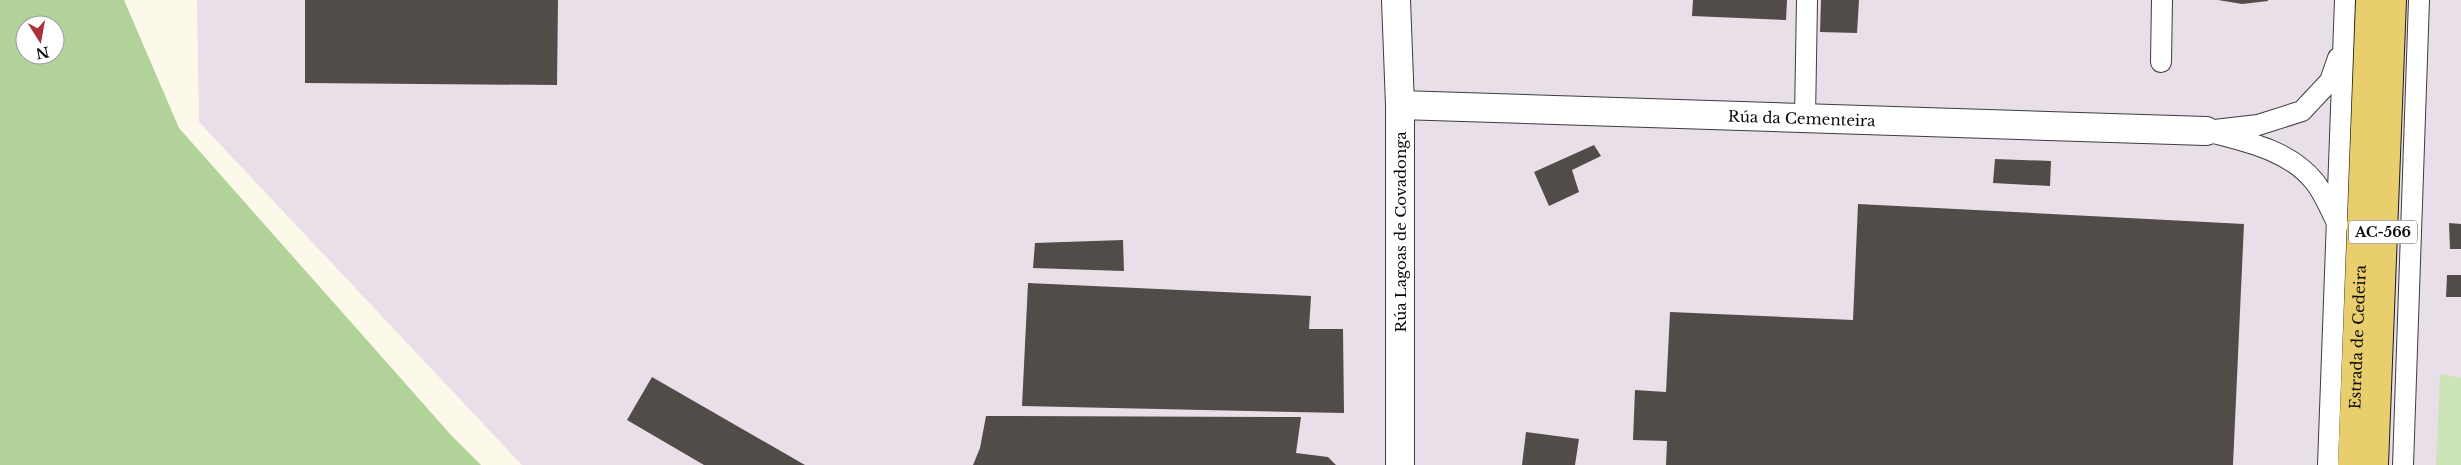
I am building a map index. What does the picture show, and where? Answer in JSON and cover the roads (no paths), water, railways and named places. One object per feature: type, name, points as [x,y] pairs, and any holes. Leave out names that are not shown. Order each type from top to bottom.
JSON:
[{"type":"main road","name":"Estrada de Cedeira","points":[[2352,465],[2370,0]]},
{"type":"main road","name":"Estrada de Cedeira","points":[[2374,465],[2392,0]]},
{"type":"street","name":"Rúa Lagoas de Covadonga","points":[[1396,0],[1400,105],[1400,465]]},
{"type":"street","name":"Rúa da Cementeira","points":[[1400,105],[2206,131]]},
{"type":"lane","points":[[1805,118],[1807,0]]},
{"type":"lane","points":[[2161,62],[2162,0]]},
{"type":"lane","points":[[2328,465],[2345,0]]},
{"type":"lane","points":[[2403,465],[2419,0]]},
{"type":"lane","points":[[2206,131],[2258,125],[2302,111],[2330,81],[2344,42]]},
{"type":"lane","points":[[2206,131],[2259,145],[2287,159],[2314,181],[2338,226]]}]
